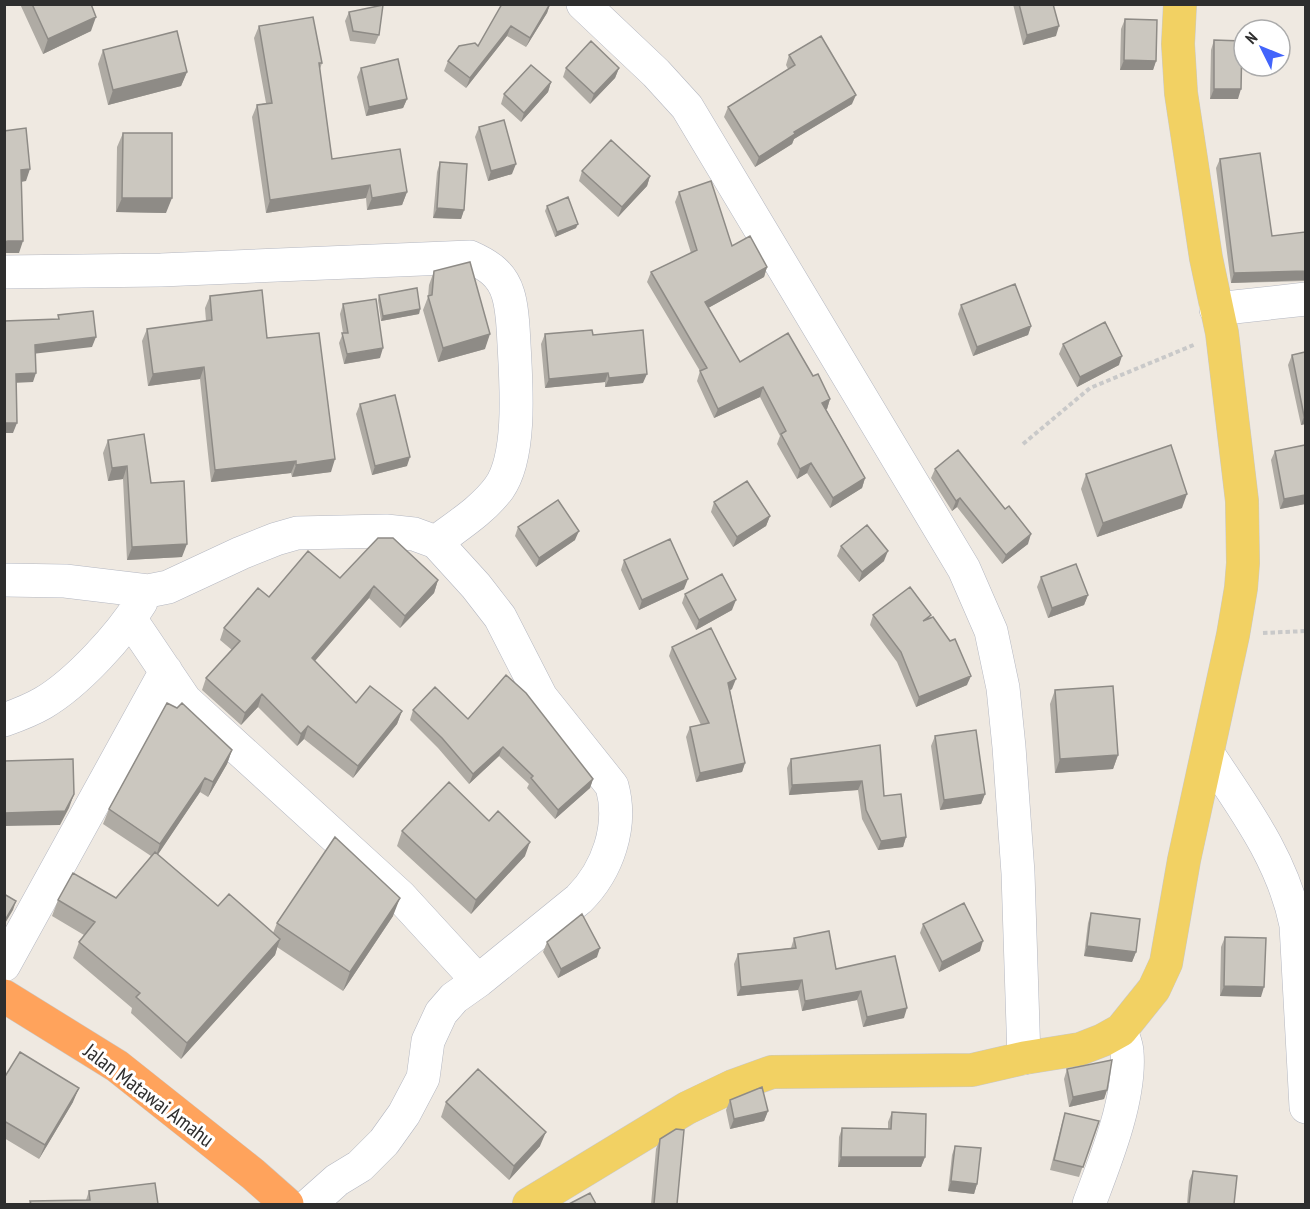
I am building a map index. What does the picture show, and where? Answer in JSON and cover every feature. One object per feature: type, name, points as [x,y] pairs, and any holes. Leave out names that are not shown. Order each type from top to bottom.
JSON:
[{"type":"highway","name":"Jalan Matawai Amahu","points":[[4,996],[117,1066],[253,1174],[287,1204]]},
{"type":"main road","points":[[529,1204],[687,1108],[733,1086],[772,1072],[972,1070],[1024,1058],[1080,1049],[1121,1030],[1154,989],[1166,963],[1185,860],[1233,635],[1242,580],[1242,501],[1219,321],[1192,173],[1181,93],[1178,44],[1180,4]]},
{"type":"street","points":[[583,4],[656,72],[687,106],[937,523],[964,569],[981,605],[991,631],[1003,688],[1010,747],[1018,873],[1024,1058]]},
{"type":"street","points":[[4,272],[160,270],[470,257],[486,264],[496,272],[508,293],[512,316],[517,415],[510,462],[500,487],[482,506],[436,542]]},
{"type":"street","points":[[1219,321],[1305,299]]},
{"type":"street","points":[[4,580],[65,581],[148,591],[168,586],[241,553],[297,533],[386,531],[414,534],[436,542],[461,568],[500,617],[541,697],[612,786],[617,802],[617,822],[604,864],[593,886],[478,981],[454,998],[441,1013],[428,1041],[423,1078],[404,1114],[384,1142],[360,1166],[337,1180],[310,1204]]},
{"type":"street","points":[[4,720],[44,702],[92,662],[131,620],[148,591]]},
{"type":"street","points":[[131,620],[185,700],[399,897],[478,981]]},
{"type":"street","points":[[4,965],[166,671]]},
{"type":"street","points":[[1208,754],[1295,885],[1291,901],[1296,925],[1305,1107]]},
{"type":"street","points":[[1089,1204],[1103,1167],[1122,1103],[1127,1075],[1127,1051],[1121,1030]]},
{"type":"path","points":[[1023,444],[1090,388],[1219,321]]},
{"type":"path","points":[[1233,635],[1305,631]]},
{"type":"building","points":[[32,4],[91,4],[96,17],[48,39]]},
{"type":"building","points":[[502,4],[550,4],[530,38],[511,26],[470,78],[448,61],[459,46],[475,43],[478,46]]},
{"type":"building","points":[[1019,4],[1053,4],[1059,26],[1027,35]]},
{"type":"building","points":[[383,5],[379,35],[353,31],[349,12]]},
{"type":"building","points":[[313,17],[322,63],[319,63],[332,159],[400,149],[407,192],[372,198],[370,185],[270,200],[257,105],[272,103],[259,26]]},
{"type":"building","points":[[1125,19],[1157,20],[1156,61],[1124,60]]},
{"type":"building","points":[[177,31],[187,72],[113,90],[103,50]]},
{"type":"building","points":[[821,36],[856,95],[794,132],[795,134],[759,157],[728,107],[795,65],[789,55]]},
{"type":"building","points":[[1214,40],[1232,41],[1232,78],[1241,78],[1241,89],[1214,89]]},
{"type":"building","points":[[591,41],[619,68],[594,94],[566,68]]},
{"type":"building","points":[[398,59],[407,99],[369,107],[361,68]]},
{"type":"building","points":[[531,65],[551,82],[524,113],[504,94]]},
{"type":"building","points":[[504,120],[516,164],[491,171],[479,127]]},
{"type":"building","points":[[26,128],[30,169],[21,170],[23,241],[4,242],[4,131]]},
{"type":"building","points":[[123,133],[172,133],[172,198],[122,198]]},
{"type":"building","points":[[611,140],[650,176],[622,207],[582,171]]},
{"type":"building","points":[[1260,153],[1272,236],[1305,232],[1305,271],[1234,273],[1220,159]]},
{"type":"building","points":[[440,162],[467,164],[464,210],[437,208]]},
{"type":"building","points":[[711,181],[732,246],[750,236],[767,267],[705,302],[740,362],[788,333],[813,376],[818,374],[830,399],[822,403],[865,478],[833,498],[811,463],[800,469],[781,434],[786,431],[763,387],[718,409],[700,371],[707,368],[651,272],[697,250],[679,192]]},
{"type":"building","points":[[568,197],[578,224],[557,232],[547,206]]},
{"type":"building","points":[[470,262],[490,334],[443,348],[428,296],[432,295],[434,271]]},
{"type":"building","points":[[1015,284],[1031,326],[977,347],[961,305]]},
{"type":"building","points":[[417,288],[420,309],[383,316],[379,295]]},
{"type":"building","points":[[262,290],[267,338],[319,333],[335,459],[296,465],[296,461],[215,470],[204,367],[153,374],[147,329],[212,320],[210,296]]},
{"type":"building","points":[[376,299],[383,348],[347,354],[342,333],[348,333],[343,304]]},
{"type":"building","points":[[93,311],[96,337],[35,345],[36,373],[16,374],[17,423],[4,423],[4,321],[59,319],[58,315]]},
{"type":"building","points":[[1105,322],[1122,356],[1080,377],[1063,344]]},
{"type":"building","points":[[592,330],[593,335],[643,330],[647,374],[609,378],[608,373],[549,379],[545,334]]},
{"type":"building","points":[[1305,352],[1305,415],[1304,416],[1292,355]]},
{"type":"building","points":[[395,395],[410,457],[375,466],[360,404]]},
{"type":"building","points":[[144,434],[151,483],[184,481],[187,544],[132,547],[127,466],[112,468],[108,440]]},
{"type":"building","points":[[1171,445],[1187,494],[1103,523],[1086,474]]},
{"type":"building","points":[[1305,445],[1305,495],[1284,499],[1275,451]]},
{"type":"building","points":[[958,450],[1005,509],[1009,506],[1031,534],[1006,555],[960,498],[956,501],[935,469]]},
{"type":"building","points":[[747,481],[770,516],[737,537],[714,502]]},
{"type":"building","points":[[558,500],[579,531],[539,558],[518,527]]},
{"type":"building","points":[[867,525],[888,551],[862,572],[841,546]]},
{"type":"building","points":[[378,538],[393,538],[438,580],[405,616],[374,586],[312,658],[356,703],[370,686],[402,711],[358,766],[308,726],[301,734],[262,694],[245,713],[206,678],[240,641],[224,628],[258,588],[269,597],[308,551],[340,578]]},
{"type":"building","points":[[670,539],[688,579],[642,600],[624,560]]},
{"type":"building","points":[[1076,564],[1088,595],[1052,608],[1041,577]]},
{"type":"building","points":[[722,574],[736,600],[699,620],[685,594]]},
{"type":"building","points":[[910,587],[931,615],[923,621],[933,617],[950,641],[955,639],[971,676],[919,697],[901,652],[873,615]]},
{"type":"building","points":[[711,628],[736,679],[728,683],[745,763],[700,773],[690,727],[709,723],[672,647]]},
{"type":"building","points":[[506,675],[526,693],[593,779],[558,810],[531,778],[533,776],[503,747],[473,774],[442,738],[413,710],[435,687],[468,719]]},
{"type":"building","points":[[1113,686],[1118,755],[1060,759],[1055,690]]},
{"type":"building","points":[[167,703],[177,708],[182,703],[232,750],[213,782],[205,778],[160,844],[109,809]]},
{"type":"building","points":[[976,730],[985,794],[944,800],[935,736]]},
{"type":"building","points":[[880,745],[884,796],[901,794],[906,837],[881,841],[866,810],[862,781],[792,785],[791,759]]},
{"type":"building","points":[[73,759],[74,794],[65,811],[5,813],[4,817],[4,761]]},
{"type":"building","points":[[449,782],[489,821],[498,811],[530,842],[476,900],[402,831]]},
{"type":"building","points":[[335,837],[400,898],[350,972],[277,923]]},
{"type":"building","points":[[155,852],[218,906],[229,894],[280,939],[187,1043],[136,997],[140,993],[79,942],[95,922],[58,900],[73,873],[116,898]]},
{"type":"building","points":[[4,894],[16,901],[4,922]]},
{"type":"building","points":[[964,903],[983,941],[942,962],[923,924]]},
{"type":"building","points":[[1091,913],[1140,919],[1136,952],[1087,946]]},
{"type":"building","points":[[582,914],[600,948],[561,969],[547,942]]},
{"type":"building","points":[[829,931],[836,969],[895,956],[907,1008],[867,1017],[861,991],[805,1001],[802,980],[741,987],[738,954],[796,948],[794,938]]},
{"type":"building","points":[[1225,937],[1266,938],[1264,987],[1224,986]]},
{"type":"building","points":[[20,1052],[79,1088],[45,1145],[4,1121],[4,1078]]},
{"type":"building","points":[[1112,1060],[1107,1090],[1073,1097],[1067,1069]]},
{"type":"building","points":[[478,1069],[546,1132],[514,1166],[446,1102]]},
{"type":"building","points":[[762,1087],[768,1111],[734,1119],[730,1100]]},
{"type":"building","points":[[892,1112],[926,1114],[925,1157],[841,1157],[842,1128],[891,1129]]},
{"type":"building","points":[[1065,1113],[1099,1121],[1083,1167],[1054,1160]]},
{"type":"building","points":[[676,1129],[684,1130],[677,1204],[654,1204],[660,1139]]},
{"type":"building","points":[[955,1146],[981,1148],[977,1184],[951,1181]]},
{"type":"building","points":[[1193,1171],[1237,1176],[1234,1204],[1189,1204]]},
{"type":"building","points":[[155,1183],[158,1204],[31,1204],[30,1201],[90,1200],[89,1191]]},
{"type":"building","points":[[590,1193],[596,1204],[569,1204]]}]
